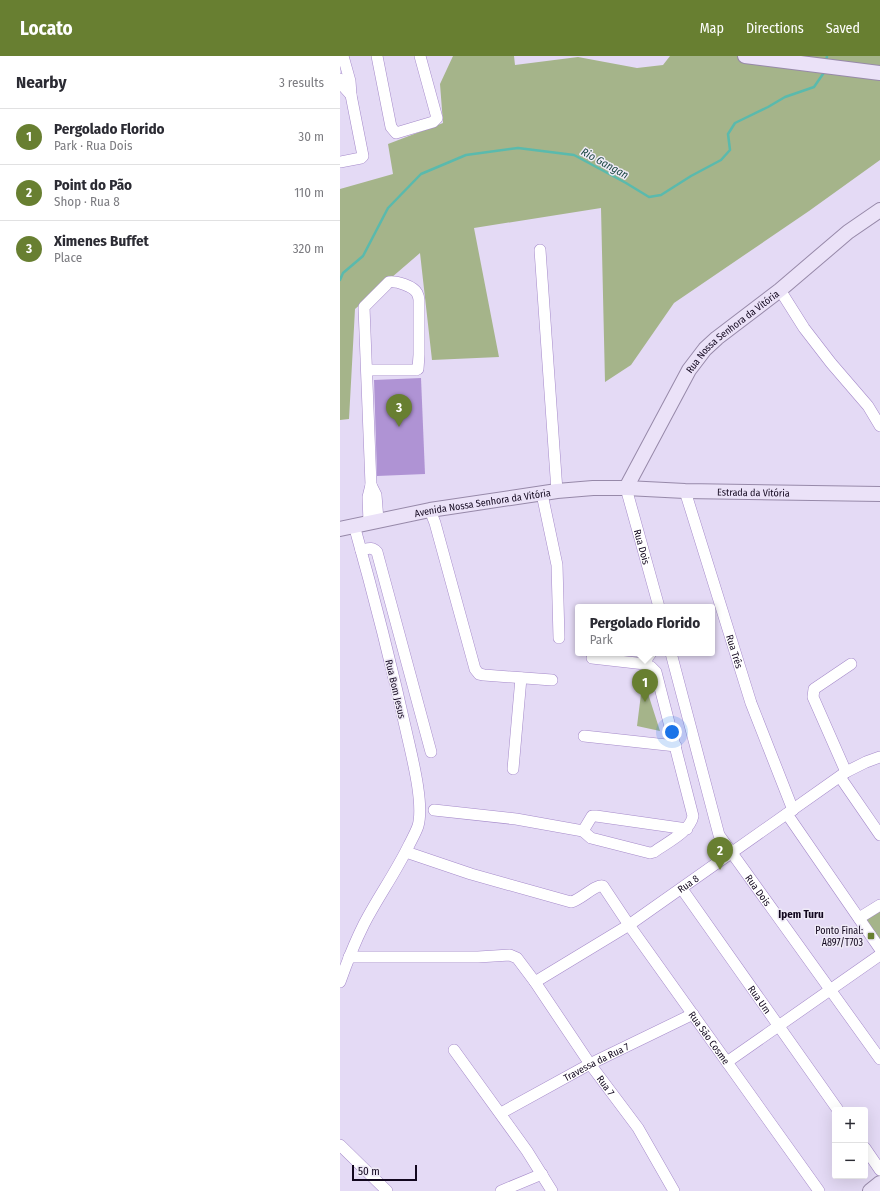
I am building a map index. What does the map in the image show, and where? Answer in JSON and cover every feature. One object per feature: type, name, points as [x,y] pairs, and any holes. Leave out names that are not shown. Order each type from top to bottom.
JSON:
[{"type":"main road","points":[[745,56],[880,73]]},
{"type":"main road","name":"Rua Nossa Senhora da Vitória","points":[[626,488],[696,359],[717,338],[780,290],[848,232],[880,210]]},
{"type":"main road","points":[[634,473],[637,484],[642,489]]},
{"type":"main road","name":"Avenida Nossa Senhora da Vitória","points":[[340,529],[430,510],[557,492],[598,488],[626,488]]},
{"type":"main road","name":"Estrada da Vitória","points":[[626,488],[685,491],[880,494]]},
{"type":"main road","points":[[870,1191],[880,1183]]},
{"type":"street","points":[[340,162],[361,158],[363,156],[350,95],[350,81],[343,56]]},
{"type":"street","points":[[377,56],[391,127],[396,133],[433,122],[437,118],[420,56]]},
{"type":"street","points":[[340,79],[341,84],[350,95]]},
{"type":"street","points":[[540,250],[557,492]]},
{"type":"street","points":[[367,370],[418,369],[419,300],[417,292],[412,288],[394,282],[389,282],[365,306],[367,370],[371,485],[368,497],[373,521]]},
{"type":"street","points":[[780,290],[804,328],[831,363],[868,406],[880,426]]},
{"type":"street","name":"Rua Dois","points":[[626,488],[658,604]]},
{"type":"street","name":"Rua Três","points":[[685,491],[751,703],[790,812],[880,949]]},
{"type":"street","points":[[542,494],[557,565],[559,638]]},
{"type":"street","points":[[430,510],[435,523],[475,669],[480,674],[484,675],[552,680]]},
{"type":"street","name":"Rua Bom Jesus","points":[[340,982],[349,957],[364,924],[406,852],[417,828],[420,808],[415,770],[400,702],[354,525]]},
{"type":"street","points":[[361,550],[370,548],[377,552],[431,752]]},
{"type":"street","points":[[643,656],[646,664]]},
{"type":"street","points":[[646,664],[649,656]]},
{"type":"street","name":"Rua Dois","points":[[672,656],[717,831],[880,1059]]},
{"type":"street","points":[[434,810],[516,820],[583,832],[591,838],[650,853],[654,852],[687,829],[692,822],[693,816],[676,746],[654,669],[646,664],[592,658]]},
{"type":"street","points":[[851,664],[814,688],[813,697],[843,774],[880,835]]},
{"type":"street","points":[[513,769],[521,678]]},
{"type":"street","points":[[584,736],[676,746]]},
{"type":"street","name":"Rua 8","points":[[535,982],[629,925],[843,774],[866,762],[880,757]]},
{"type":"street","points":[[583,832],[592,816],[687,829]]},
{"type":"street","name":"Rua São Cosme","points":[[406,852],[471,874],[571,902],[579,899],[601,885],[603,886],[629,925],[819,1191]]},
{"type":"street","name":"Rua Um","points":[[682,889],[836,1107]]},
{"type":"street","points":[[859,918],[880,905]]},
{"type":"street","name":"Rua 7","points":[[349,957],[478,957],[510,955],[517,958],[535,982],[590,1064],[638,1128],[674,1191]]},
{"type":"street","points":[[727,1062],[880,955]]},
{"type":"street","name":"Travessa da Rua 7","points":[[501,1113],[590,1064],[693,1014]]},
{"type":"street","points":[[454,1050],[501,1113],[552,1191]]},
{"type":"street","points":[[340,1145],[386,1191]]},
{"type":"street","points":[[868,1152],[880,1170]]},
{"type":"street","points":[[501,1191],[542,1174]]},
{"type":"green space","points":[[453,56],[514,56],[515,65],[578,57],[637,68],[663,65],[670,56],[880,56],[880,160],[809,211],[674,303],[631,365],[605,382],[601,208],[474,228],[499,357],[432,360],[420,253],[355,309],[349,419],[340,420],[340,189],[393,174],[388,144],[443,123],[440,84]]},
{"type":"green space","points":[[643,678],[660,731],[637,726]]},
{"type":"green space","points":[[880,911],[880,943],[866,920]]},
{"type":"building","points":[[421,378],[425,474],[377,476],[374,380]]},
{"type":"waterway","name":"Rio Gangan","points":[[826,62],[827,56]]},
{"type":"waterway","name":"Rio Gangan","points":[[340,280],[343,273],[363,256],[388,208],[421,174],[466,155],[518,148],[574,155],[649,197],[661,195],[691,176],[721,160],[730,150],[728,134],[735,123],[785,97],[814,87],[825,71]]},
{"type":"place","name":"Ximenes Buffet","points":[[399,427]]},
{"type":"place","name":"Pergolado Florido","points":[[645,702]]},
{"type":"place","name":"Point do Pão","points":[[720,870]]},
{"type":"place","name":"Ponto Final: A897/T703","points":[[871,936]]},
{"type":"district","name":"Ipem Turu","points":[[801,914]]}]
